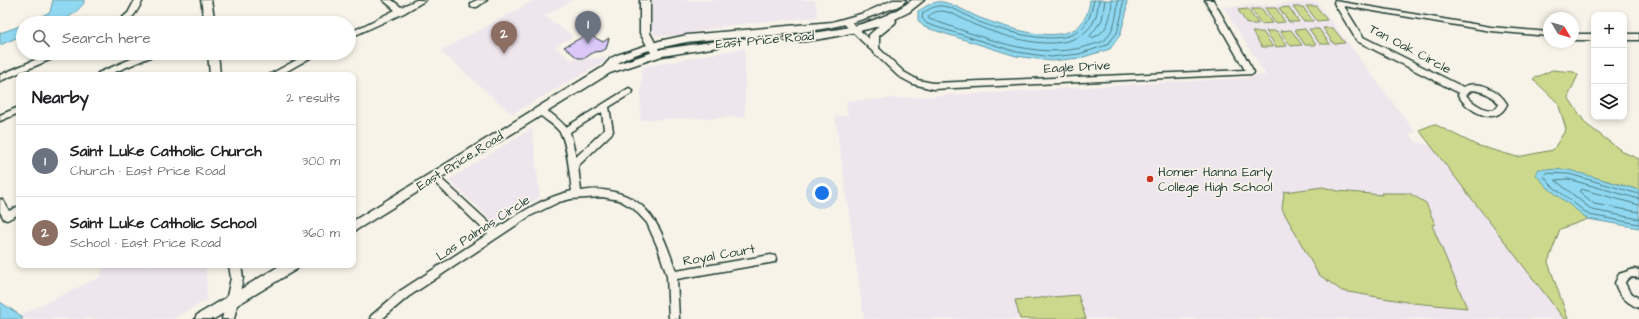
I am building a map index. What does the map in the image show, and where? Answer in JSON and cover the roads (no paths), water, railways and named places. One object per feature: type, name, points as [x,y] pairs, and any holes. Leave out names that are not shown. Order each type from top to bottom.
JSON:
[{"type":"main road","name":"East Price Road","points":[[356,225],[607,70],[615,60],[700,37],[799,29],[845,21],[864,16],[901,0]]},
{"type":"main road","name":"East Price Road","points":[[654,50],[821,36],[855,30],[899,14],[919,0]]},
{"type":"main road","points":[[874,48],[874,35],[899,14]]},
{"type":"main road","points":[[202,319],[287,268]]},
{"type":"street","points":[[129,16],[139,0]]},
{"type":"street","points":[[206,0],[209,16]]},
{"type":"street","points":[[386,0],[401,11]]},
{"type":"street","points":[[356,33],[422,0]]},
{"type":"street","points":[[474,4],[482,0]]},
{"type":"street","points":[[645,0],[645,33],[654,50]]},
{"type":"street","name":"Eagle Drive","points":[[845,21],[901,74],[916,82],[933,86],[1250,72],[1209,0]]},
{"type":"street","name":"Tan Oak Circle","points":[[1463,92],[1360,39],[1338,3],[1490,29],[1543,33]]},
{"type":"street","points":[[1579,37],[1591,37]]},
{"type":"street","points":[[1627,37],[1639,37]]},
{"type":"street","points":[[0,78],[42,60]]},
{"type":"street","points":[[108,72],[136,60]]},
{"type":"street","points":[[214,60],[215,72]]},
{"type":"street","points":[[279,72],[302,60]]},
{"type":"street","points":[[565,131],[629,91]]},
{"type":"street","points":[[573,165],[609,131],[605,106]]},
{"type":"street","points":[[0,118],[16,111]]},
{"type":"street","points":[[540,111],[551,118],[565,131],[573,165],[577,195]]},
{"type":"street","points":[[434,177],[495,234]]},
{"type":"street","name":"Las Palmas Circle","points":[[376,319],[404,294],[527,213],[556,199],[577,195],[602,193],[621,197],[636,205],[651,221],[672,276],[674,319]]},
{"type":"street","points":[[0,203],[7,216],[16,212]]},
{"type":"street","name":"Royal Court","points":[[672,276],[771,259]]},
{"type":"street","points":[[228,319],[237,278],[235,268]]},
{"type":"street","points":[[1639,274],[1627,273],[1622,276],[1620,280],[1624,292],[1639,304]]},
{"type":"water","points":[[53,0],[84,0],[84,3],[70,16],[42,16],[50,12]]},
{"type":"water","points":[[1090,0],[1127,0],[1126,14],[1120,35],[1110,49],[1080,58],[1051,61],[1016,56],[924,27],[918,20],[918,11],[930,4],[943,2],[953,5],[980,18],[1014,29],[1041,34],[1065,33],[1075,29],[1081,23],[1086,16]]},
{"type":"water","points":[[16,27],[16,38],[0,45],[0,33]]},
{"type":"water","points":[[1538,169],[1569,170],[1639,190],[1639,228],[1588,219],[1548,188],[1536,175]]},
{"type":"water","points":[[0,302],[20,315],[23,319],[0,319]]},
{"type":"place","name":"Saint Luke Catholic Church","points":[[588,44]]},
{"type":"place","name":"Saint Luke Catholic School","points":[[504,54]]},
{"type":"place","name":"Homer Hanna Early College High School","points":[[1150,179]]}]
